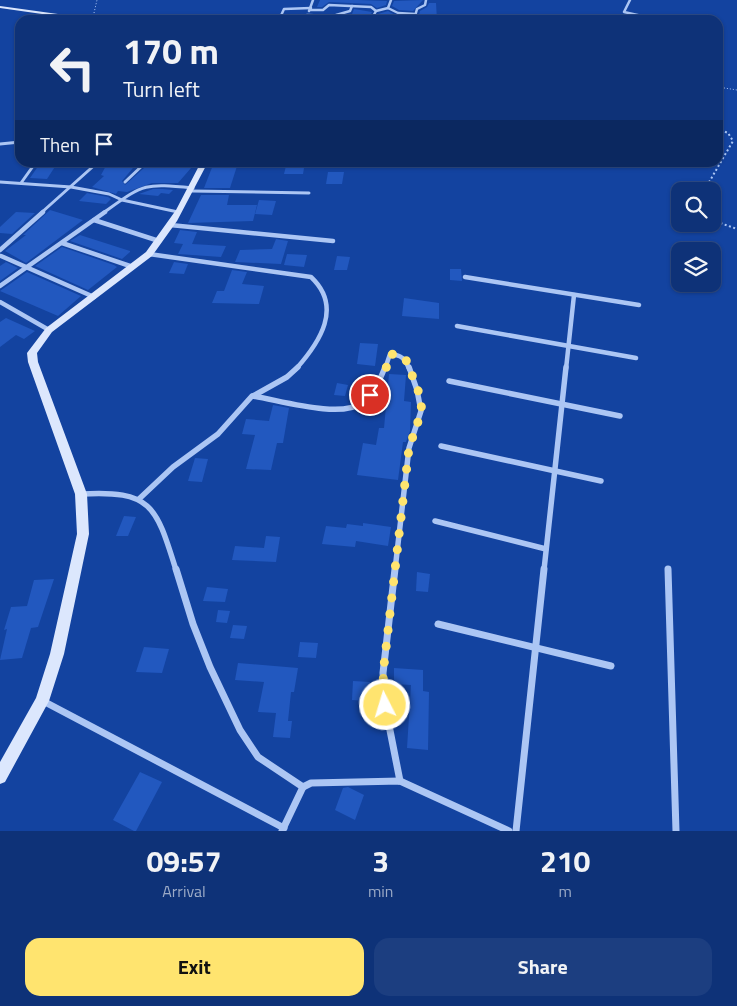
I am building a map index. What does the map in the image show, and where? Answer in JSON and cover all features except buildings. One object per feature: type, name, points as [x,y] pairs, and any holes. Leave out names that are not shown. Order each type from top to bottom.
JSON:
[{"type":"main road","points":[[0,7],[58,15]]},
{"type":"main road","points":[[0,777],[42,701],[58,654],[83,534],[81,494],[33,362],[32,353],[49,330],[149,254],[160,241],[193,190],[204,167]]},
{"type":"street","points":[[314,0],[307,14],[320,15]]},
{"type":"street","points":[[331,5],[332,0]]},
{"type":"street","points":[[388,8],[391,0]]},
{"type":"street","points":[[374,15],[376,11],[388,8],[398,12],[415,14],[418,7],[425,5],[426,0]]},
{"type":"street","points":[[630,0],[624,12],[638,15]]},
{"type":"street","points":[[281,15],[284,8],[323,10],[331,5],[371,7],[376,11]]},
{"type":"street","points":[[338,15],[348,12],[352,6]]},
{"type":"street","points":[[0,144],[15,142]]},
{"type":"street","points":[[21,183],[32,167]]},
{"type":"street","points":[[0,250],[93,167]]},
{"type":"street","points":[[125,182],[141,167]]},
{"type":"street","points":[[0,182],[71,187],[116,195],[122,200],[178,212]]},
{"type":"street","points":[[0,286],[144,185],[193,190],[309,193]]},
{"type":"street","points":[[94,220],[160,241]]},
{"type":"street","points":[[170,225],[333,241]]},
{"type":"street","points":[[62,243],[133,267]]},
{"type":"street","points":[[139,499],[173,467],[218,434],[252,396],[287,376],[308,356],[320,333],[329,306],[325,289],[311,277],[149,254]]},
{"type":"street","points":[[0,256],[94,297]]},
{"type":"street","points":[[465,277],[638,305]]},
{"type":"street","points":[[516,831],[574,295]]},
{"type":"street","points":[[0,302],[49,330]]},
{"type":"street","points":[[457,326],[636,358]]},
{"type":"street","points":[[252,396],[323,407],[346,408],[357,406],[370,395],[385,372],[390,354],[400,355],[406,360],[410,370],[422,410],[409,448],[383,674],[385,705],[400,780]]},
{"type":"street","points":[[449,382],[620,416]]},
{"type":"street","points":[[441,446],[601,481]]},
{"type":"street","points":[[81,494],[113,492],[139,499],[146,504],[158,521],[176,570],[192,624],[240,730],[258,756],[303,787]]},
{"type":"street","points":[[435,521],[546,550]]},
{"type":"street","points":[[668,568],[676,831]]},
{"type":"street","points":[[438,624],[611,666]]},
{"type":"street","points":[[42,701],[283,829],[303,787],[311,783],[400,780],[509,831]]},
{"type":"path","points":[[723,88],[737,90]]},
{"type":"path","points":[[723,131],[728,133],[733,141],[723,158]]},
{"type":"path","points":[[709,182],[718,167]]},
{"type":"path","points":[[721,223],[737,229]]},
{"type":"route","points":[[370,395],[385,372],[390,354],[400,355],[406,360],[418,390],[422,410],[409,448],[408,474],[383,674],[385,705]]}]
